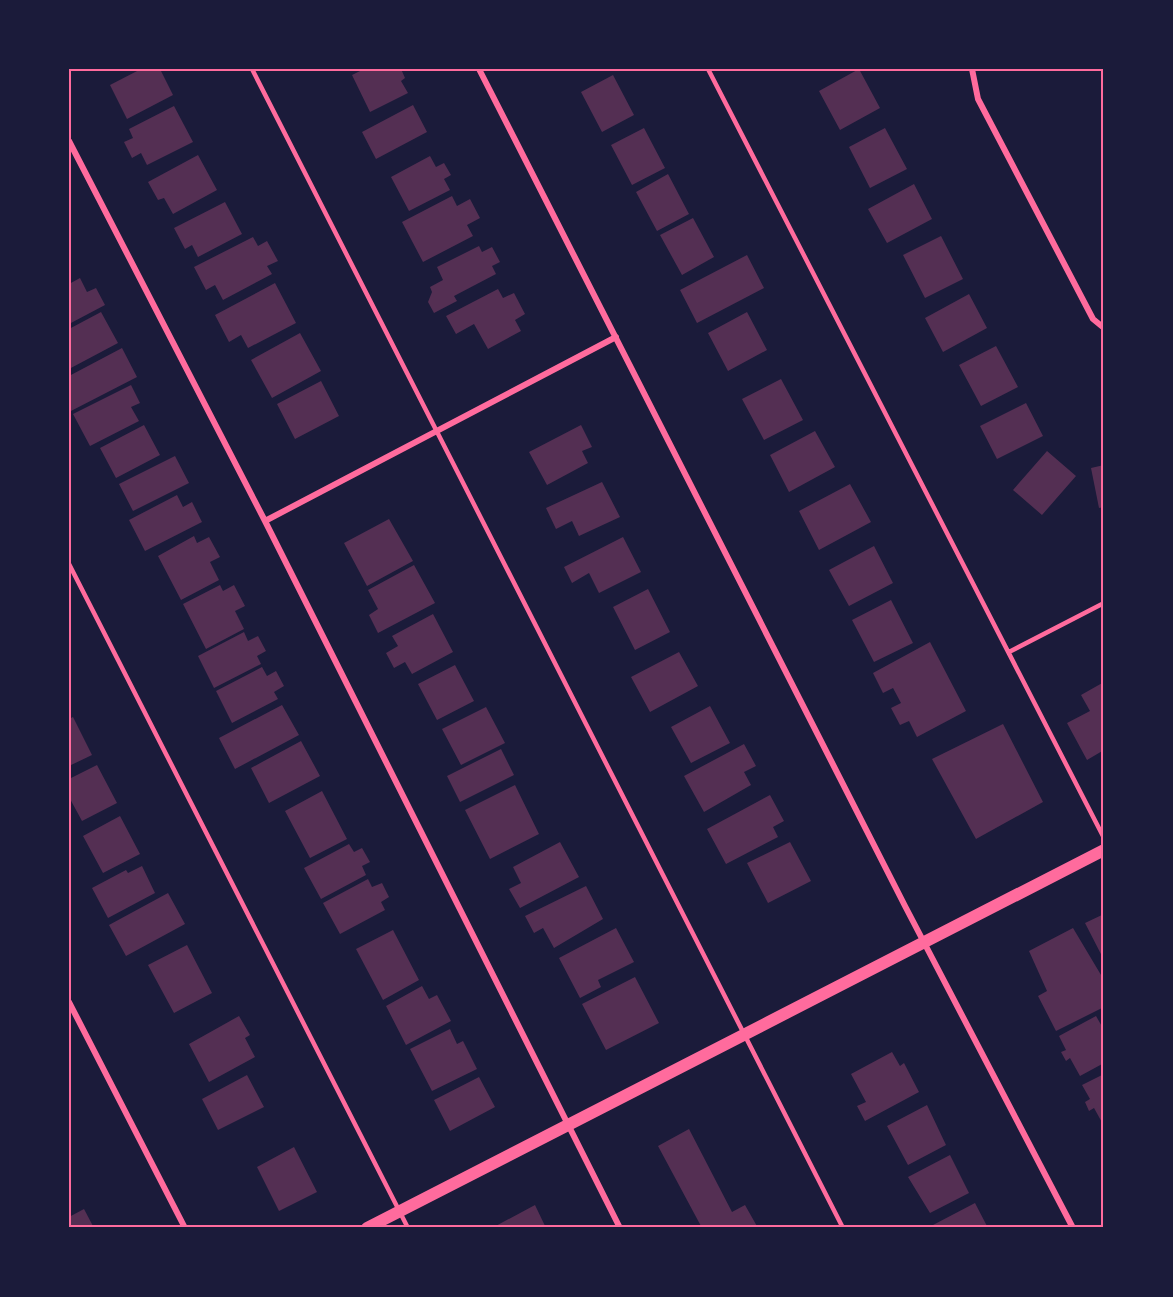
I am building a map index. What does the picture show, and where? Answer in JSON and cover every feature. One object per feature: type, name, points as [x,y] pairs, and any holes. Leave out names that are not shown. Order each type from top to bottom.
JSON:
[{"type":"main road","points":[[367,1228],[1104,850]]},
{"type":"street","points":[[479,69],[924,942],[1073,1228]]},
{"type":"street","points":[[972,69],[978,99],[1094,319],[1104,328]]},
{"type":"street","points":[[69,141],[265,521],[620,1228]]},
{"type":"street","points":[[265,521],[616,337]]},
{"type":"street","points":[[69,1002],[185,1228]]},
{"type":"lane","points":[[252,69],[438,431],[742,1034],[843,1228]]},
{"type":"lane","points":[[708,69],[1104,838]]},
{"type":"lane","points":[[69,564],[408,1228]]},
{"type":"lane","points":[[1009,652],[1104,603]]},
{"type":"building","points":[[141,69],[160,69],[173,95],[127,119],[110,85]]},
{"type":"building","points":[[364,69],[401,69],[405,78],[401,81],[408,93],[370,112],[352,75]]},
{"type":"building","points":[[859,69],[880,108],[840,130],[819,91]]},
{"type":"building","points":[[613,75],[634,115],[602,132],[581,92]]},
{"type":"building","points":[[413,105],[427,132],[376,159],[362,132]]},
{"type":"building","points":[[174,106],[193,142],[147,165],[141,153],[132,158],[124,142],[133,138],[129,129]]},
{"type":"building","points":[[644,128],[665,168],[632,185],[611,145]]},
{"type":"building","points":[[885,128],[907,169],[870,188],[849,147]]},
{"type":"building","points":[[198,155],[217,190],[173,214],[164,198],[158,200],[148,182]]},
{"type":"building","points":[[430,156],[436,167],[444,163],[451,175],[444,179],[450,190],[409,211],[391,177]]},
{"type":"building","points":[[668,174],[689,214],[657,231],[636,192]]},
{"type":"building","points":[[914,184],[932,219],[887,243],[868,209]]},
{"type":"building","points":[[452,196],[457,206],[470,199],[480,218],[467,225],[473,236],[423,262],[402,222]]},
{"type":"building","points":[[225,202],[242,234],[198,257],[192,245],[185,249],[174,228]]},
{"type":"building","points":[[693,218],[714,257],[682,275],[660,235]]},
{"type":"building","points":[[941,236],[963,279],[925,298],[903,255]]},
{"type":"building","points":[[253,237],[258,246],[267,241],[278,261],[267,266],[272,274],[223,300],[215,285],[206,290],[194,267]]},
{"type":"building","points":[[479,246],[482,252],[492,247],[500,262],[492,266],[496,274],[454,296],[457,301],[434,313],[428,302],[432,292],[430,287],[443,280],[437,267]]},
{"type":"building","points":[[747,255],[764,288],[697,323],[680,290]]},
{"type":"building","points":[[80,278],[87,292],[96,288],[105,305],[69,324],[69,284]]},
{"type":"building","points":[[275,283],[296,323],[248,348],[241,335],[229,342],[215,315]]},
{"type":"building","points":[[498,289],[503,298],[514,293],[525,314],[515,320],[521,331],[488,349],[474,324],[456,334],[446,316]]},
{"type":"building","points":[[969,294],[987,328],[943,352],[925,318]]},
{"type":"building","points":[[101,312],[118,343],[69,369],[69,329]]},
{"type":"building","points":[[747,312],[767,350],[728,371],[708,333]]},
{"type":"building","points":[[300,333],[321,371],[272,398],[251,360]]},
{"type":"building","points":[[996,346],[1018,387],[981,406],[959,365]]},
{"type":"building","points":[[122,348],[137,377],[69,412],[69,376]]},
{"type":"building","points":[[781,379],[803,420],[764,440],[742,399]]},
{"type":"building","points":[[321,381],[339,416],[295,439],[277,404]]},
{"type":"building","points":[[131,385],[140,403],[131,407],[139,421],[90,446],[73,414]]},
{"type":"building","points":[[1026,403],[1043,436],[997,459],[980,426]]},
{"type":"building","points":[[144,425],[160,455],[116,478],[100,448]]},
{"type":"building","points":[[581,425],[592,447],[582,451],[588,463],[547,485],[529,452]]},
{"type":"building","points":[[815,431],[835,467],[789,492],[770,455]]},
{"type":"building","points":[[1047,451],[1076,476],[1042,515],[1013,490]]},
{"type":"building","points":[[175,456],[189,483],[133,511],[119,484]]},
{"type":"building","points":[[1104,465],[1104,507],[1099,508],[1091,468]]},
{"type":"building","points":[[602,482],[620,517],[579,536],[572,521],[556,529],[546,508]]},
{"type":"building","points":[[850,484],[871,522],[819,550],[799,511]]},
{"type":"building","points":[[177,495],[183,507],[192,502],[202,522],[145,551],[129,520]]},
{"type":"building","points":[[389,519],[413,561],[367,586],[344,543]]},
{"type":"building","points":[[194,536],[197,543],[209,537],[220,557],[210,562],[219,580],[181,600],[158,556]]},
{"type":"building","points":[[623,537],[641,572],[599,593],[589,573],[572,583],[564,567]]},
{"type":"building","points":[[874,546],[893,583],[849,606],[829,570]]},
{"type":"building","points":[[414,565],[435,603],[378,633],[369,615],[378,609],[368,590]]},
{"type":"building","points":[[220,585],[223,591],[234,585],[245,606],[235,611],[244,629],[206,649],[183,604]]},
{"type":"building","points":[[648,589],[670,632],[635,650],[613,607]]},
{"type":"building","points":[[891,600],[913,643],[874,662],[852,620]]},
{"type":"building","points":[[433,614],[453,652],[412,674],[405,662],[394,668],[386,653],[398,646],[392,636]]},
{"type":"building","points":[[244,632],[248,641],[258,636],[266,651],[257,656],[261,664],[214,688],[198,656]]},
{"type":"building","points":[[930,642],[966,711],[917,737],[909,721],[900,725],[891,708],[901,703],[893,688],[883,693],[873,673]]},
{"type":"building","points":[[679,652],[698,686],[650,712],[631,677]]},
{"type":"building","points":[[455,665],[474,701],[437,720],[418,684]]},
{"type":"building","points":[[262,667],[267,676],[276,671],[284,686],[274,692],[278,699],[232,723],[216,691]]},
{"type":"building","points":[[1104,682],[1104,750],[1087,760],[1067,723],[1090,711],[1081,695]]},
{"type":"building","points":[[282,705],[299,735],[235,769],[219,738]]},
{"type":"building","points":[[710,706],[730,743],[691,763],[671,727]]},
{"type":"building","points":[[486,707],[505,743],[461,765],[442,729]]},
{"type":"building","points":[[73,717],[92,755],[69,766],[69,719]]},
{"type":"building","points":[[1003,724],[1043,802],[976,839],[932,759]]},
{"type":"building","points":[[301,741],[320,776],[269,803],[251,768]]},
{"type":"building","points":[[744,744],[756,766],[744,772],[751,785],[704,812],[684,776]]},
{"type":"building","points":[[501,749],[514,775],[460,802],[447,776]]},
{"type":"building","points":[[97,765],[117,803],[82,821],[69,797],[69,779]]},
{"type":"building","points":[[515,785],[539,834],[490,859],[465,810]]},
{"type":"building","points":[[322,791],[347,839],[310,858],[285,811]]},
{"type":"building","points":[[770,795],[784,821],[773,827],[778,837],[726,864],[707,829]]},
{"type":"building","points":[[120,816],[140,854],[103,873],[83,836]]},
{"type":"building","points":[[560,842],[579,877],[520,908],[509,889],[521,883],[513,867]]},
{"type":"building","points":[[790,842],[811,881],[768,903],[747,863]]},
{"type":"building","points":[[349,844],[354,852],[362,848],[370,862],[362,866],[366,875],[321,899],[304,868]]},
{"type":"building","points":[[142,866],[155,893],[108,918],[92,888],[126,870],[128,873]]},
{"type":"building","points":[[368,879],[372,887],[382,883],[389,897],[381,902],[385,910],[340,934],[323,903]]},
{"type":"building","points":[[586,886],[603,919],[554,948],[543,928],[534,933],[525,916]]},
{"type":"building","points":[[168,893],[185,924],[126,956],[109,925]]},
{"type":"building","points":[[1104,914],[1104,960],[1085,923]]},
{"type":"building","points":[[616,928],[634,962],[598,980],[601,987],[580,998],[559,958]]},
{"type":"building","points":[[1073,928],[1104,980],[1104,1007],[1056,1031],[1038,996],[1047,991],[1029,951]]},
{"type":"building","points":[[393,930],[419,980],[383,1000],[356,949]]},
{"type":"building","points":[[187,945],[212,993],[174,1013],[148,965]]},
{"type":"building","points":[[635,977],[659,1023],[606,1050],[582,1004]]},
{"type":"building","points":[[422,986],[429,999],[437,995],[451,1021],[406,1045],[386,1006]]},
{"type":"building","points":[[239,1016],[250,1035],[245,1038],[255,1057],[209,1082],[189,1044]]},
{"type":"building","points":[[1096,1016],[1104,1030],[1104,1063],[1080,1076],[1070,1058],[1066,1061],[1061,1052],[1066,1050],[1059,1036]]},
{"type":"building","points":[[450,1029],[457,1044],[463,1041],[477,1069],[432,1091],[410,1049]]},
{"type":"building","points":[[892,1052],[900,1066],[904,1063],[919,1092],[865,1121],[857,1106],[866,1102],[851,1074]]},
{"type":"building","points":[[1104,1074],[1104,1126],[1094,1108],[1089,1111],[1085,1102],[1090,1099],[1082,1085]]},
{"type":"building","points":[[247,1075],[264,1107],[218,1130],[202,1099]]},
{"type":"building","points":[[479,1077],[495,1107],[450,1131],[434,1100]]},
{"type":"building","points":[[927,1105],[946,1145],[908,1165],[887,1126]]},
{"type":"building","points":[[689,1129],[732,1212],[745,1205],[758,1228],[702,1228],[658,1146]]},
{"type":"building","points":[[294,1147],[317,1192],[279,1211],[257,1167]]},
{"type":"building","points":[[950,1155],[969,1193],[930,1213],[908,1177]]},
{"type":"building","points":[[975,1203],[988,1228],[935,1228],[933,1225]]},
{"type":"building","points":[[535,1205],[546,1228],[492,1228]]},
{"type":"building","points":[[84,1209],[94,1228],[69,1228],[69,1217]]}]
